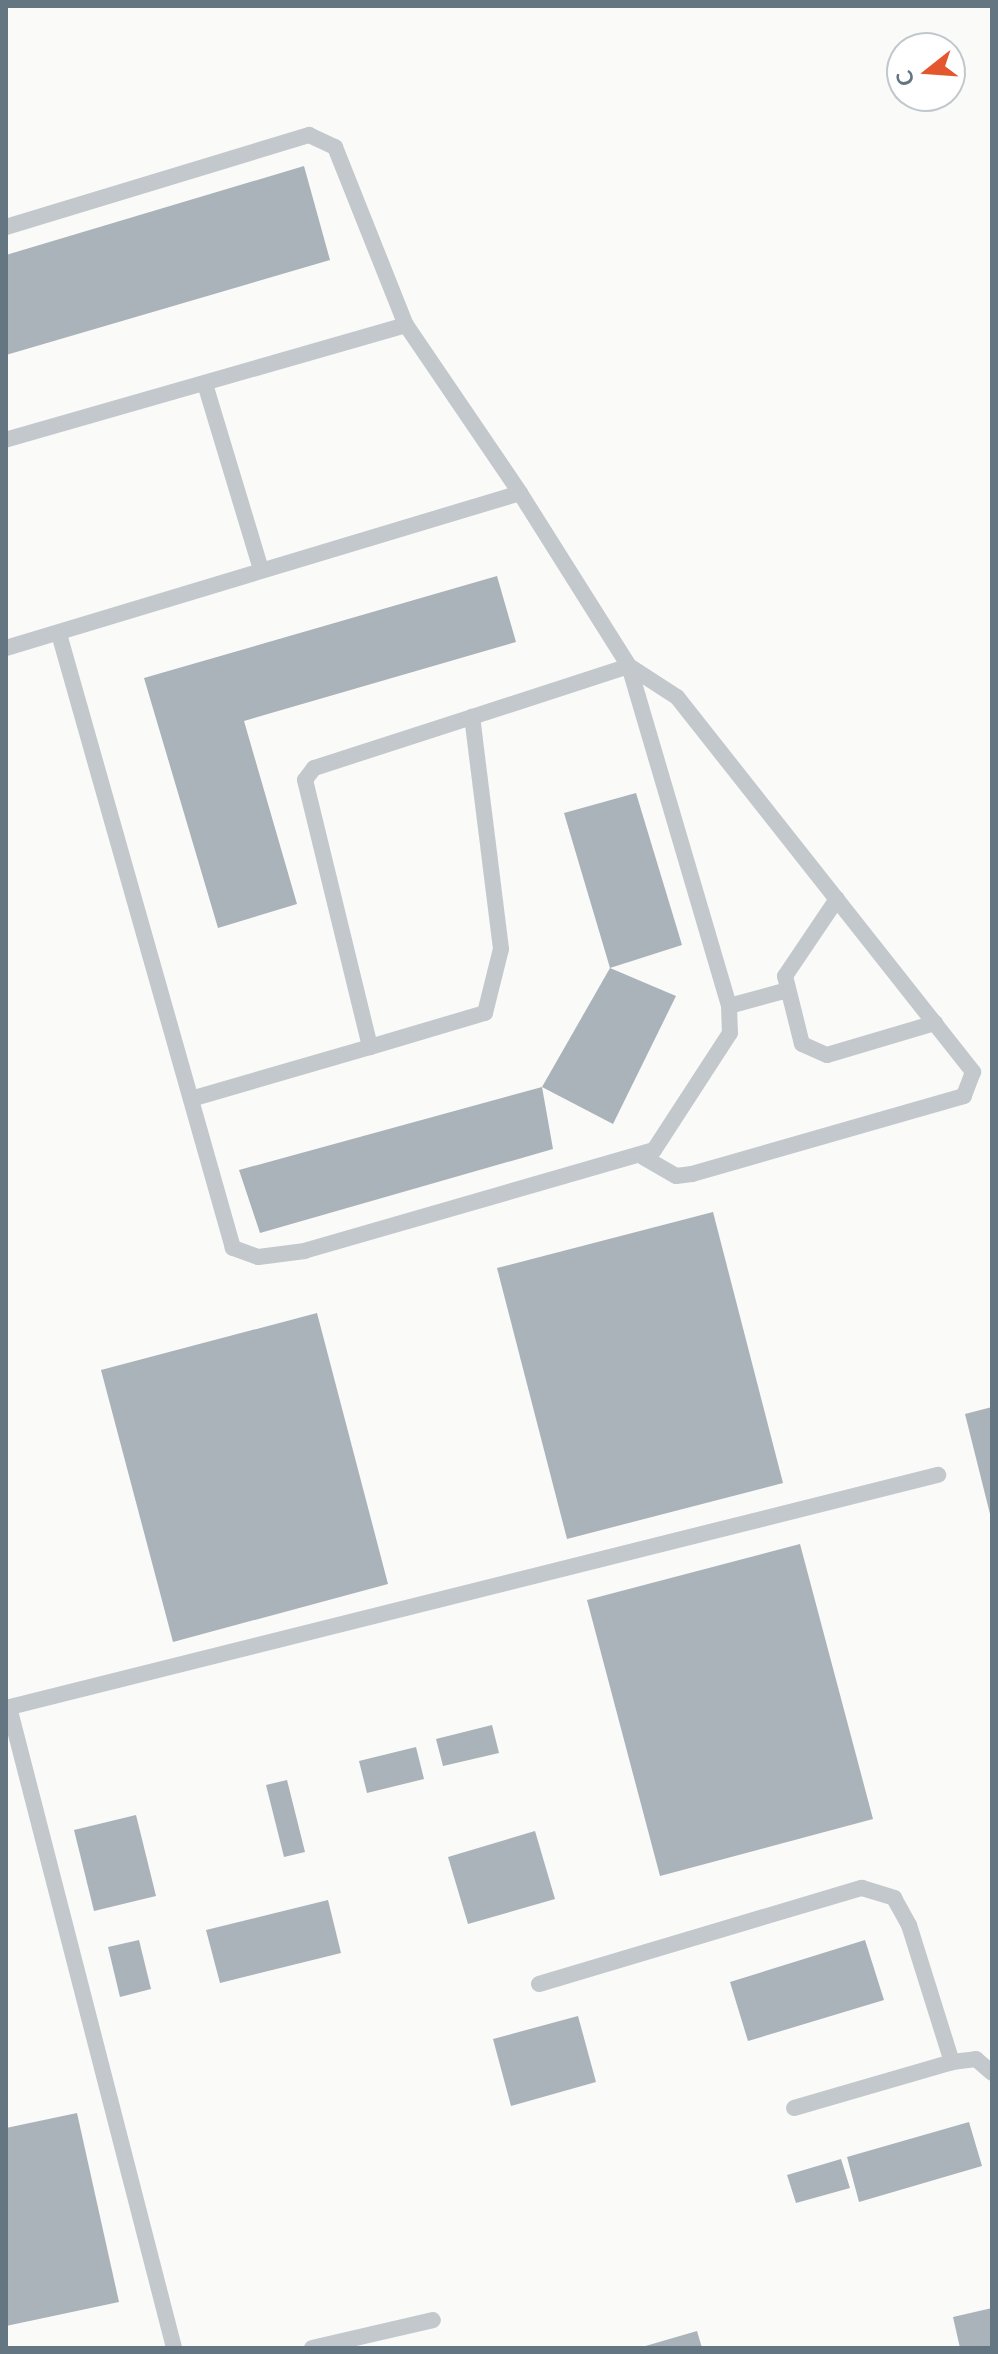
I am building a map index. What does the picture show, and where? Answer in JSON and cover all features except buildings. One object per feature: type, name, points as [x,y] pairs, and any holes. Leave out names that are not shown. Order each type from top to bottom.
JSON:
[{"type":"lane","points":[[6,227],[309,135],[335,147],[406,325],[520,493],[629,666],[729,1006],[730,1033],[643,1157],[258,1257],[233,1248],[59,634]]},
{"type":"lane","points":[[6,440],[406,325]]},
{"type":"lane","points":[[205,384],[261,569]]},
{"type":"lane","points":[[6,648],[520,493]]},
{"type":"lane","points":[[370,1047],[305,780],[314,768],[629,666]]},
{"type":"lane","points":[[629,666],[677,697],[973,1072],[964,1096],[692,1174],[676,1176],[643,1157]]},
{"type":"lane","points":[[191,1099],[485,1013],[501,949],[472,717]]},
{"type":"lane","points":[[837,899],[785,976],[784,991],[802,1044],[813,1053],[935,1023]]},
{"type":"lane","points":[[729,1006],[784,991]]},
{"type":"lane","points":[[174,2348],[7,1707],[938,1475]]},
{"type":"lane","points":[[539,1984],[862,1888],[894,1898],[909,1925],[952,2062]]},
{"type":"lane","points":[[794,2108],[952,2062],[976,2059],[992,2073]]},
{"type":"lane","points":[[312,2348],[433,2320]]}]
